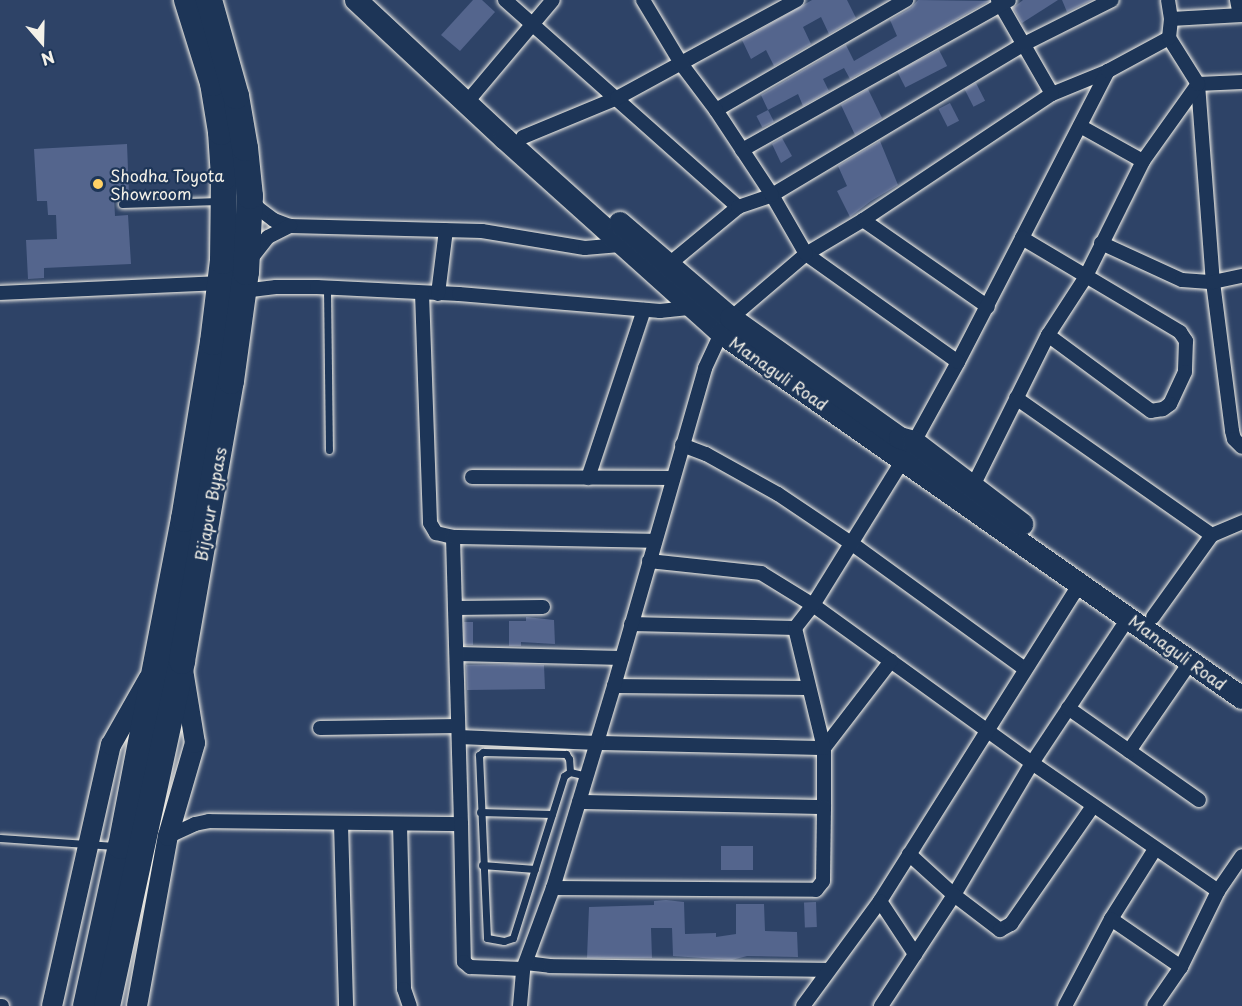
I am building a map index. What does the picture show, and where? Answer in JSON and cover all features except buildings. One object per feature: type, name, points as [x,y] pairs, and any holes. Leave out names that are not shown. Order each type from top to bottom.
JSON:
[{"type":"highway","name":"Bijapur Bypass","points":[[86,1006],[182,661],[231,381],[236,282],[224,201],[221,132],[213,83],[187,0]]},
{"type":"highway","name":"Bijapur Bypass","points":[[107,1006],[132,847],[156,665],[197,440],[236,282],[250,196],[236,96],[209,0]]},
{"type":"main road","name":"Managuli Road","points":[[356,0],[471,97],[523,137],[668,265],[726,326]]},
{"type":"main road","name":"Managuli Road","points":[[378,0],[471,97],[691,308],[726,326],[909,451],[1080,584],[1242,698]]},
{"type":"main road","name":"Managuli Road","points":[[909,451],[972,488],[1242,681]]},
{"type":"street","points":[[505,0],[738,207]]},
{"type":"street","points":[[471,97],[553,0]]},
{"type":"street","points":[[523,137],[617,98],[682,65],[797,0]]},
{"type":"street","points":[[716,110],[906,0]]},
{"type":"street","points":[[668,265],[738,207],[772,195],[1024,44],[1112,0]]},
{"type":"street","points":[[1168,0],[1171,19],[1169,38],[1198,84],[1213,282],[1232,431],[1234,440],[1242,447]]},
{"type":"street","points":[[1171,19],[1241,15],[1237,0]]},
{"type":"street","points":[[648,2],[682,65],[716,110],[772,195],[806,254],[958,362]]},
{"type":"street","points":[[742,150],[1003,2],[1052,94]]},
{"type":"street","points":[[519,1006],[525,966],[553,888],[597,743],[705,368],[726,326],[806,254],[863,220],[1052,94],[1108,71],[1169,38]]},
{"type":"street","points":[[795,628],[813,605],[909,451],[988,307],[1108,71]]},
{"type":"street","points":[[1198,84],[1242,82]]},
{"type":"street","points":[[972,488],[1048,335],[1085,278],[1143,161],[1198,84]]},
{"type":"street","points":[[1080,126],[1143,161]]},
{"type":"street","points":[[250,196],[258,208],[274,220],[290,226],[482,231],[585,248],[623,245]]},
{"type":"street","points":[[863,220],[988,307]]},
{"type":"street","points":[[236,282],[251,255],[268,237],[290,226]]},
{"type":"street","points":[[438,294],[446,230]]},
{"type":"street","points":[[1022,238],[1183,335],[1185,372],[1170,404],[1163,409],[1150,411],[1048,335]]},
{"type":"street","points":[[1101,243],[1182,280],[1213,282],[1242,276]]},
{"type":"street","points":[[0,293],[236,282],[276,287],[422,293],[644,310],[691,308]]},
{"type":"street","points":[[422,293],[430,523],[436,533],[453,537],[655,541]]},
{"type":"street","points":[[588,478],[644,310]]},
{"type":"street","points":[[1016,398],[1212,535]]},
{"type":"street","points":[[682,445],[706,454],[778,495],[851,543],[1025,669]]},
{"type":"street","points":[[472,477],[673,478]]},
{"type":"street","points":[[1153,617],[1212,535],[1242,522]]},
{"type":"street","points":[[453,537],[464,962],[470,967],[827,970]]},
{"type":"street","points":[[649,561],[761,573],[813,605],[1032,763],[1218,891]]},
{"type":"street","points":[[802,1006],[880,901],[1080,584]]},
{"type":"street","points":[[455,608],[543,607]]},
{"type":"street","points":[[881,1006],[954,895],[1032,763],[1129,617]]},
{"type":"street","points":[[631,624],[795,628]]},
{"type":"street","points":[[553,888],[816,890],[822,881],[824,748],[795,628]]},
{"type":"street","points":[[457,654],[622,658]]},
{"type":"street","points":[[137,1006],[168,836],[195,743],[182,661]]},
{"type":"street","points":[[1129,751],[1191,661]]},
{"type":"street","points":[[824,748],[891,662]]},
{"type":"street","points":[[52,1006],[111,745],[156,665]]},
{"type":"street","points":[[614,686],[808,688]]},
{"type":"street","points":[[1068,708],[1199,800]]},
{"type":"street","points":[[320,728],[459,731],[597,743],[824,748]]},
{"type":"street","points":[[579,802],[824,807]]},
{"type":"street","points":[[909,854],[954,895],[1000,930],[1007,928],[1093,806]]},
{"type":"street","points":[[132,847],[209,821],[461,824]]},
{"type":"street","points":[[341,824],[346,1006]]},
{"type":"street","points":[[400,824],[404,989],[410,1006]]},
{"type":"street","points":[[1065,1006],[1111,919],[1155,849]]},
{"type":"street","points":[[1154,1006],[1181,967],[1218,891],[1242,856]]},
{"type":"street","points":[[880,901],[915,954]]},
{"type":"street","points":[[1111,919],[1181,967]]},
{"type":"lane","points":[[122,204],[224,201]]},
{"type":"lane","points":[[327,289],[329,450]]},
{"type":"lane","points":[[570,772],[569,759],[566,754],[481,752],[478,758],[485,935],[504,941],[510,941],[514,936],[564,776],[570,772],[586,776]]},
{"type":"lane","points":[[480,812],[552,814]]},
{"type":"lane","points":[[0,838],[132,847]]},
{"type":"lane","points":[[482,866],[535,869]]},
{"type":"place","name":"Shodha Toyota Showroom","points":[[98,184]]}]
